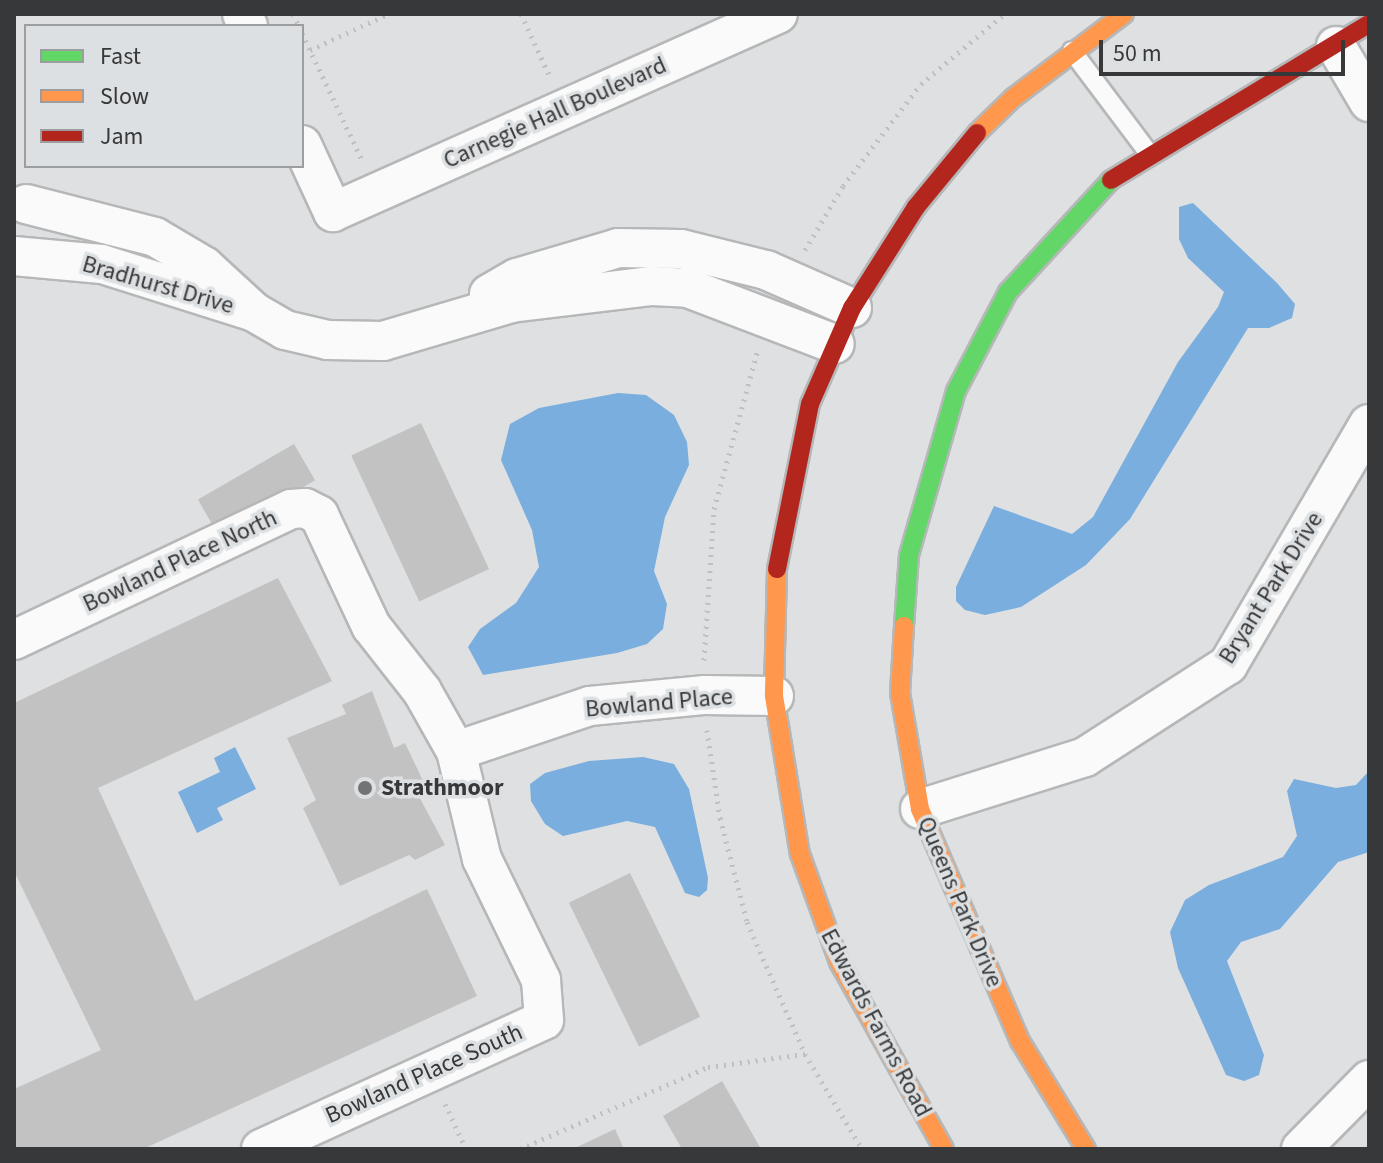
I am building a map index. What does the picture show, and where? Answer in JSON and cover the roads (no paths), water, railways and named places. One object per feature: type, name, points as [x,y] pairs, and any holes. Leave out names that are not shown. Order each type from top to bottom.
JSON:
[{"type":"street","name":"Carnegie Hall Boulevard","points":[[304,149],[333,212],[555,88],[778,14]]},
{"type":"street","name":"Edwards Farms Road","points":[[944,1149],[863,1009],[821,920],[800,854],[774,696],[773,627],[782,525],[810,404],[852,308],[957,153],[1072,51],[1124,14]]},
{"type":"street","name":"Queens Park Drive","points":[[1086,1149],[1020,1041],[920,809],[900,693],[909,555],[956,391],[1008,292],[1113,178],[1369,24]]},
{"type":"street","points":[[1336,46],[1369,102]]},
{"type":"street","points":[[14,253],[27,223],[20,193]]},
{"type":"street","name":"Bradhurst Drive","points":[[20,193],[155,237],[204,266],[254,312],[285,330],[328,340],[383,341],[429,331],[471,314],[604,289],[688,288],[835,344]]},
{"type":"street","name":"Bradhurst Drive","points":[[471,314],[491,293],[517,278],[618,248],[681,249],[724,257],[852,308]]},
{"type":"street","name":"Bradhurst Drive","points":[[14,253],[102,264],[254,312]]},
{"type":"street","name":"Bryant Park Drive","points":[[920,809],[1085,757],[1228,665],[1369,424]]},
{"type":"street","name":"Bowland Place North","points":[[14,640],[291,509],[305,508],[319,515],[371,626],[422,691],[456,751],[482,859],[541,980],[544,1020]]},
{"type":"street","name":"Bowland Place","points":[[456,751],[590,706],[705,695],[774,696]]},
{"type":"street","name":"Bowland Place South","points":[[261,1149],[544,1020]]},
{"type":"street","points":[[1301,1149],[1369,1080]]},
{"type":"lane","points":[[1072,51],[1150,155]]},
{"type":"water","points":[[1193,203],[1277,283],[1295,304],[1292,318],[1269,328],[1248,328],[1130,519],[1086,565],[1021,607],[985,615],[965,610],[956,601],[956,587],[994,506],[1072,534],[1093,517],[1178,362],[1218,307],[1224,292],[1188,258],[1179,239],[1179,207]]},
{"type":"water","points":[[618,393],[646,395],[674,415],[687,442],[689,465],[665,517],[654,571],[667,604],[663,629],[647,644],[617,653],[483,675],[468,647],[480,629],[516,603],[539,567],[532,530],[501,460],[510,424],[539,408]]},
{"type":"water","points":[[235,747],[256,789],[217,808],[223,820],[197,833],[178,792],[220,772],[214,758]]},
{"type":"water","points":[[643,757],[674,764],[689,789],[708,878],[707,890],[699,897],[685,893],[655,827],[627,821],[563,836],[545,824],[531,801],[530,784],[545,773],[589,761]]},
{"type":"water","points":[[1369,771],[1369,852],[1338,862],[1280,929],[1241,942],[1227,961],[1264,1055],[1259,1075],[1244,1081],[1226,1075],[1178,968],[1170,932],[1185,900],[1209,885],[1283,857],[1297,836],[1287,791],[1294,779],[1336,788],[1356,785]]},
{"type":"place","name":"Strathmoor","points":[[365,788]]}]
